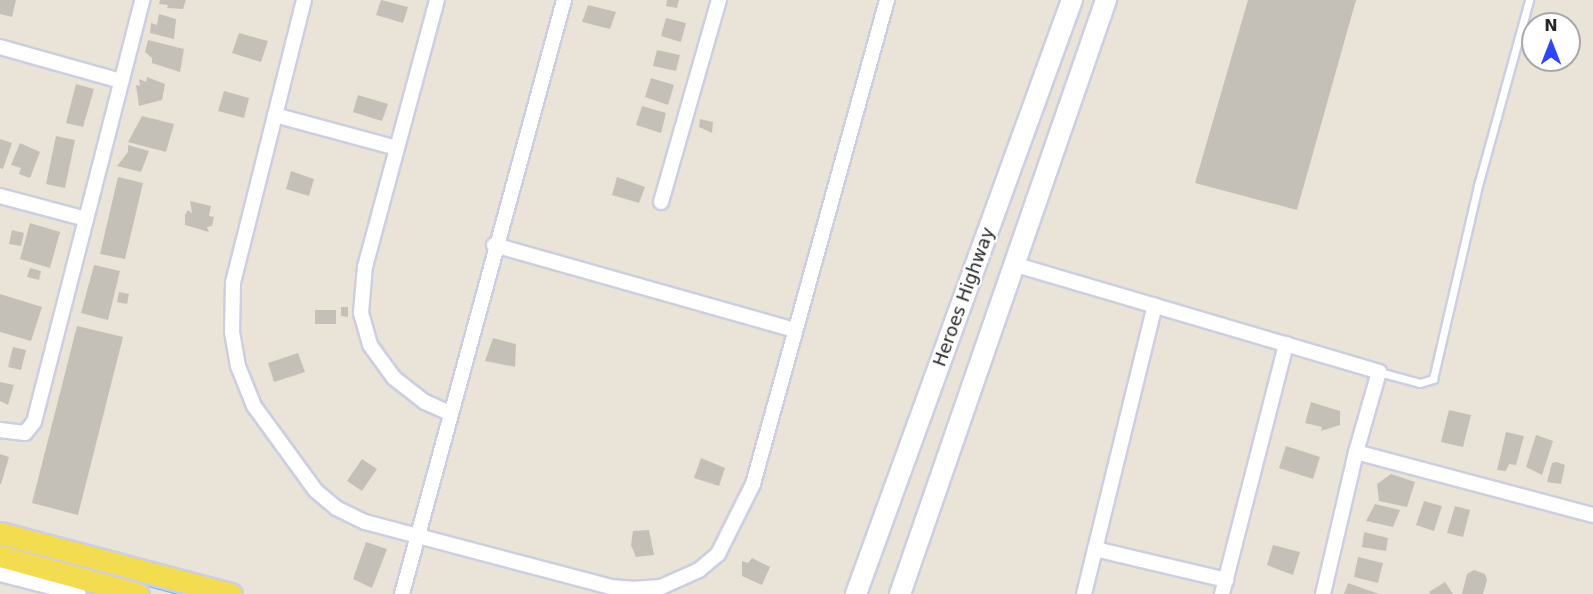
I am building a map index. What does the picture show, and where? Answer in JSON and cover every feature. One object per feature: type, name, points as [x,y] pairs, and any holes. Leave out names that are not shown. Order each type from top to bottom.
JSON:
[{"type":"main road","name":"Heroes Highway","points":[[856,594],[1072,0]]},
{"type":"main road","name":"Heroes Highway","points":[[900,594],[1106,0]]},
{"type":"main road","points":[[0,533],[231,594]]},
{"type":"main road","points":[[0,556],[138,594]]},
{"type":"street","points":[[0,430],[25,433],[34,422],[142,0]]},
{"type":"street","points":[[304,0],[233,282],[232,332],[238,366],[254,406],[316,491],[336,508],[365,522],[611,587],[661,587],[681,581],[718,554],[745,503],[777,401],[794,330],[887,0]]},
{"type":"street","points":[[437,0],[365,266],[361,313],[370,345],[394,378],[425,402],[450,413]]},
{"type":"street","points":[[402,594],[494,245],[564,0]]},
{"type":"street","points":[[661,202],[719,0]]},
{"type":"street","points":[[0,47],[121,81]]},
{"type":"street","points":[[275,116],[397,148]]},
{"type":"street","points":[[0,196],[86,219]]},
{"type":"street","points":[[494,245],[794,330]]},
{"type":"street","points":[[1013,264],[1379,372],[1356,452],[1323,594]]},
{"type":"street","points":[[1084,594],[1155,306]]},
{"type":"street","points":[[1222,594],[1286,344]]},
{"type":"street","points":[[1356,452],[1593,515]]},
{"type":"street","points":[[1095,549],[1226,580]]},
{"type":"street","points":[[0,574],[80,594]]},
{"type":"lane","points":[[1379,372],[1420,383],[1432,379],[1479,182],[1529,0]]},
{"type":"building","points":[[0,0],[16,0],[12,17],[0,14]]},
{"type":"building","points":[[160,0],[186,0],[183,9],[167,8],[168,5],[159,4]]},
{"type":"building","points":[[381,0],[408,7],[403,23],[376,15]]},
{"type":"building","points":[[667,0],[679,0],[677,8],[666,6]]},
{"type":"building","points":[[1248,0],[1356,0],[1297,210],[1195,183]]},
{"type":"building","points":[[588,5],[616,12],[610,29],[582,22]]},
{"type":"building","points":[[159,14],[176,19],[174,39],[150,33],[151,23],[157,25]]},
{"type":"building","points":[[666,18],[686,23],[681,42],[661,36]]},
{"type":"building","points":[[239,33],[268,41],[261,62],[232,53]]},
{"type":"building","points":[[148,40],[184,49],[180,72],[152,63],[152,58],[145,52]]},
{"type":"building","points":[[657,50],[680,55],[676,71],[653,66]]},
{"type":"building","points":[[147,77],[165,84],[162,100],[139,106],[136,85],[140,86],[139,79],[146,82]]},
{"type":"building","points":[[651,78],[674,85],[668,105],[645,97]]},
{"type":"building","points":[[76,84],[94,89],[83,127],[66,123]]},
{"type":"building","points":[[224,91],[249,98],[244,118],[218,111]]},
{"type":"building","points":[[358,95],[388,104],[382,121],[353,112]]},
{"type":"building","points":[[642,106],[666,113],[661,133],[636,125]]},
{"type":"building","points":[[142,116],[174,124],[166,152],[128,142]]},
{"type":"building","points":[[700,119],[713,122],[712,133],[699,127]]},
{"type":"building","points":[[56,136],[75,140],[65,188],[46,184]]},
{"type":"building","points":[[0,139],[12,143],[3,169],[0,168]]},
{"type":"building","points":[[20,143],[40,152],[30,178],[19,174],[21,168],[11,165]]},
{"type":"building","points":[[128,145],[149,151],[141,172],[117,166],[128,152]]},
{"type":"building","points":[[291,171],[314,179],[309,196],[286,189]]},
{"type":"building","points":[[118,177],[143,183],[125,259],[100,254]]},
{"type":"building","points":[[617,177],[645,187],[639,203],[612,195]]},
{"type":"building","points":[[190,201],[211,206],[209,216],[214,217],[212,226],[207,227],[209,232],[185,225],[185,215],[188,210],[192,213]]},
{"type":"building","points":[[30,223],[60,232],[50,268],[20,259]]},
{"type":"building","points":[[12,230],[24,233],[21,246],[9,244]]},
{"type":"building","points":[[94,265],[120,271],[108,320],[81,313]]},
{"type":"building","points":[[30,268],[41,271],[39,280],[27,277]]},
{"type":"building","points":[[119,292],[129,294],[127,304],[117,302]]},
{"type":"building","points":[[0,294],[42,307],[31,341],[0,332]]},
{"type":"building","points":[[341,307],[348,307],[348,317],[341,316]]},
{"type":"building","points":[[315,310],[336,310],[336,324],[315,324]]},
{"type":"building","points":[[77,326],[123,337],[78,515],[32,503]]},
{"type":"building","points":[[493,338],[516,344],[515,367],[485,361]]},
{"type":"building","points":[[13,347],[26,350],[21,370],[8,367]]},
{"type":"building","points":[[298,353],[305,372],[274,382],[268,363]]},
{"type":"building","points":[[0,382],[14,385],[8,405],[0,401]]},
{"type":"building","points":[[1311,402],[1340,411],[1340,425],[1321,431],[1322,427],[1305,423]]},
{"type":"building","points":[[1449,410],[1471,415],[1463,447],[1441,442]]},
{"type":"building","points":[[1506,432],[1524,436],[1516,465],[1509,464],[1506,471],[1497,470]]},
{"type":"building","points":[[1536,435],[1553,441],[1542,475],[1526,467]]},
{"type":"building","points":[[1286,446],[1320,457],[1313,479],[1279,468]]},
{"type":"building","points":[[0,454],[9,457],[1,484],[0,484]]},
{"type":"building","points":[[701,458],[725,468],[719,486],[694,478]]},
{"type":"building","points":[[362,459],[377,469],[362,491],[347,481]]},
{"type":"building","points":[[1552,463],[1565,465],[1561,484],[1547,482]]},
{"type":"building","points":[[1391,474],[1415,482],[1407,507],[1379,501],[1377,484]]},
{"type":"building","points":[[1424,501],[1442,506],[1434,531],[1416,525]]},
{"type":"building","points":[[1375,504],[1400,510],[1393,527],[1366,521]]},
{"type":"building","points":[[1455,506],[1470,510],[1463,537],[1447,533]]},
{"type":"building","points":[[649,530],[654,555],[636,557],[631,545],[633,531]]},
{"type":"building","points":[[1364,532],[1388,538],[1386,551],[1362,547]]},
{"type":"building","points":[[366,542],[387,549],[372,588],[353,579]]},
{"type":"building","points":[[1273,545],[1300,552],[1293,575],[1267,565]]},
{"type":"building","points":[[1358,557],[1383,563],[1378,583],[1354,577]]},
{"type":"building","points":[[752,558],[770,567],[762,585],[742,576],[742,561],[748,563]]},
{"type":"building","points":[[1474,570],[1485,574],[1487,580],[1483,594],[1462,594],[1467,574]]},
{"type":"building","points":[[1445,582],[1453,594],[1430,594],[1429,592]]},
{"type":"building","points":[[1348,583],[1379,594],[1344,594]]},
{"type":"waterway","points":[[0,545],[181,594]]}]
